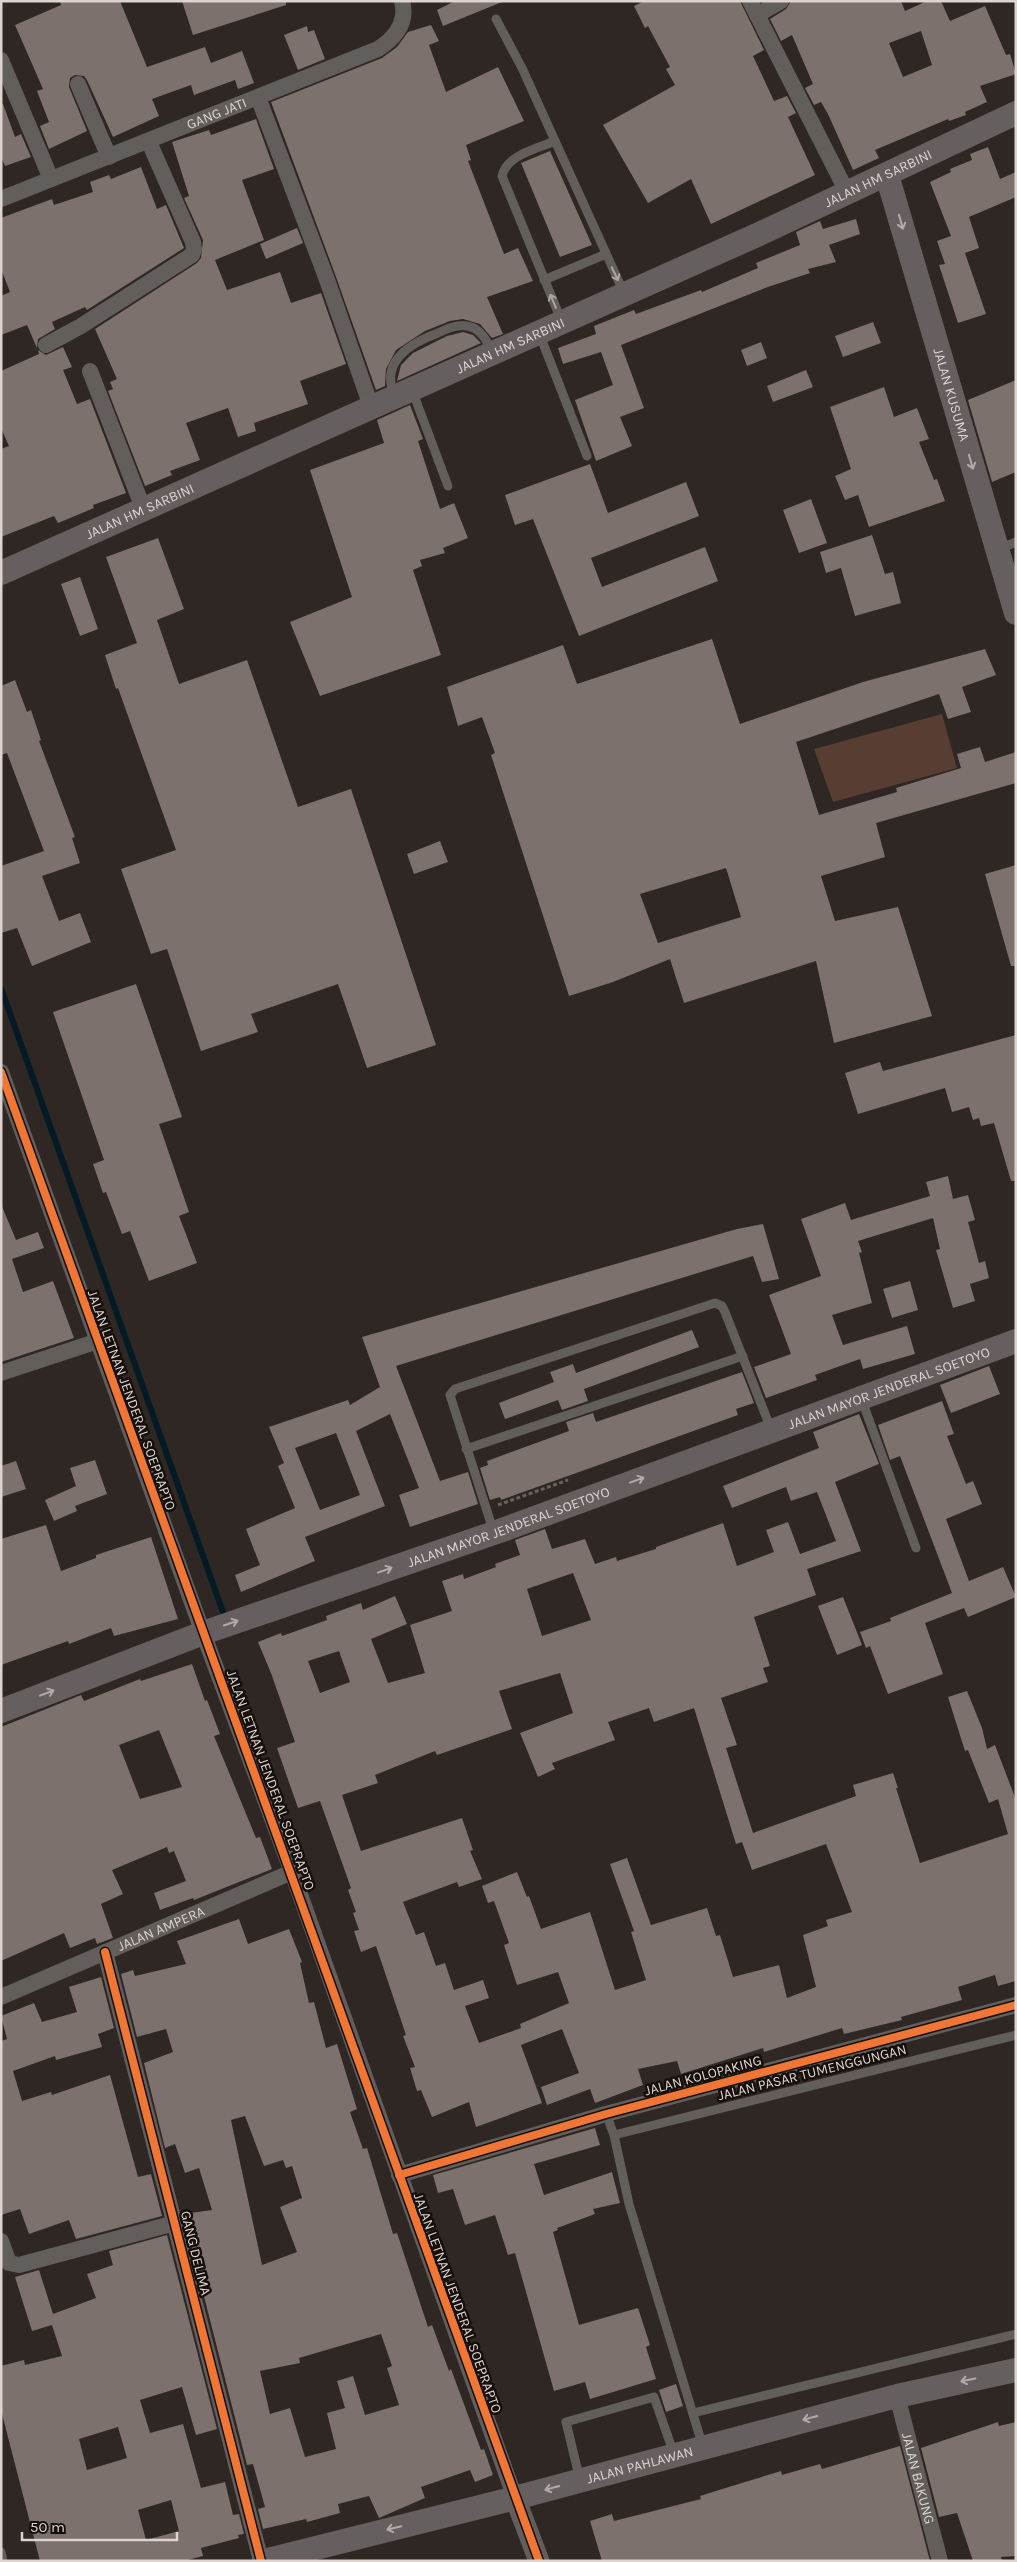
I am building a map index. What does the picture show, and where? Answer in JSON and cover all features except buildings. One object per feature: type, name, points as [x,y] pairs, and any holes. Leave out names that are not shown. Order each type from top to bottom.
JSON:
[{"type":"main road","name":"JALAN HM SARBINI","points":[[1,573],[371,406],[402,390],[562,322],[888,175],[1016,113]]},
{"type":"main road","name":"JALAN KUSUMA","points":[[888,175],[1006,546],[1016,613]]},
{"type":"main road","name":"JALAN MAYOR JENDERAL SOETOYO","points":[[1,1711],[203,1633],[494,1533],[1016,1341]]},
{"type":"main road","name":"JALAN PAHLAWAN","points":[[262,2561],[516,2498],[674,2454],[897,2396],[1016,2370]]},
{"type":"street","name":"GANG JATI","points":[[1,199],[149,142],[378,49],[392,40],[403,23],[402,1]]},
{"type":"street","points":[[781,1],[754,8],[847,192]]},
{"type":"street","points":[[1,60],[51,179]]},
{"type":"street","points":[[78,84],[109,157]]},
{"type":"street","points":[[258,97],[326,277],[371,406]]},
{"type":"street","points":[[46,345],[98,316],[192,255],[194,249],[193,242],[149,142]]},
{"type":"street","points":[[90,371],[143,508]]},
{"type":"street","name":"JALAN LETNAN JENDERAL SOEPRAPTO","points":[[1,1072],[203,1633],[292,1872],[516,2498]]},
{"type":"street","points":[[1,1373],[98,1342]]},
{"type":"street","name":"JALAN AMPERA","points":[[1,1997],[292,1872]]},
{"type":"street","name":"GANG DELIMA","points":[[105,1952],[262,2561]]},
{"type":"street","name":"JALAN KOLOPAKING","points":[[399,2175],[606,2114],[1016,2005]]},
{"type":"street","points":[[1,2241],[9,2263],[19,2265],[176,2224]]},
{"type":"street","name":"JALAN BAKUNG","points":[[897,2396],[940,2561]]},
{"type":"street","points":[[516,2498],[539,2561]]},
{"type":"lane","points":[[496,20],[522,68],[625,294]]},
{"type":"lane","points":[[554,141],[510,160],[504,167],[502,176],[562,322]]},
{"type":"lane","points":[[544,280],[606,254]]},
{"type":"lane","points":[[448,486],[402,390],[389,380],[392,369],[414,342],[451,327],[468,326],[484,336],[492,352]]},
{"type":"lane","points":[[539,332],[587,456]]},
{"type":"lane","points":[[494,1533],[450,1395],[455,1389],[709,1304],[722,1306],[771,1430]]},
{"type":"lane","points":[[466,1449],[743,1356]]},
{"type":"lane","points":[[860,1397],[916,1548]]},
{"type":"lane","name":"JALAN PASAR TUMENGGUNGAN","points":[[614,2135],[1016,2035]]},
{"type":"lane","points":[[606,2114],[614,2135],[629,2204],[703,2447]]},
{"type":"lane","points":[[693,2413],[1016,2334]]},
{"type":"lane","points":[[580,2480],[566,2422],[654,2397],[674,2454]]},
{"type":"lane","points":[[1,2552],[2,2561]]},
{"type":"shaded area","points":[[942,714],[957,768],[833,802],[814,749]]},
{"type":"waterway","points":[[1,988],[223,1612]]},
{"type":"cycle path","points":[[1,1072],[539,2561]]},
{"type":"cycle path","points":[[105,1952],[261,2561]]},
{"type":"cycle path","points":[[399,2175],[606,2114],[1016,2005]]}]
